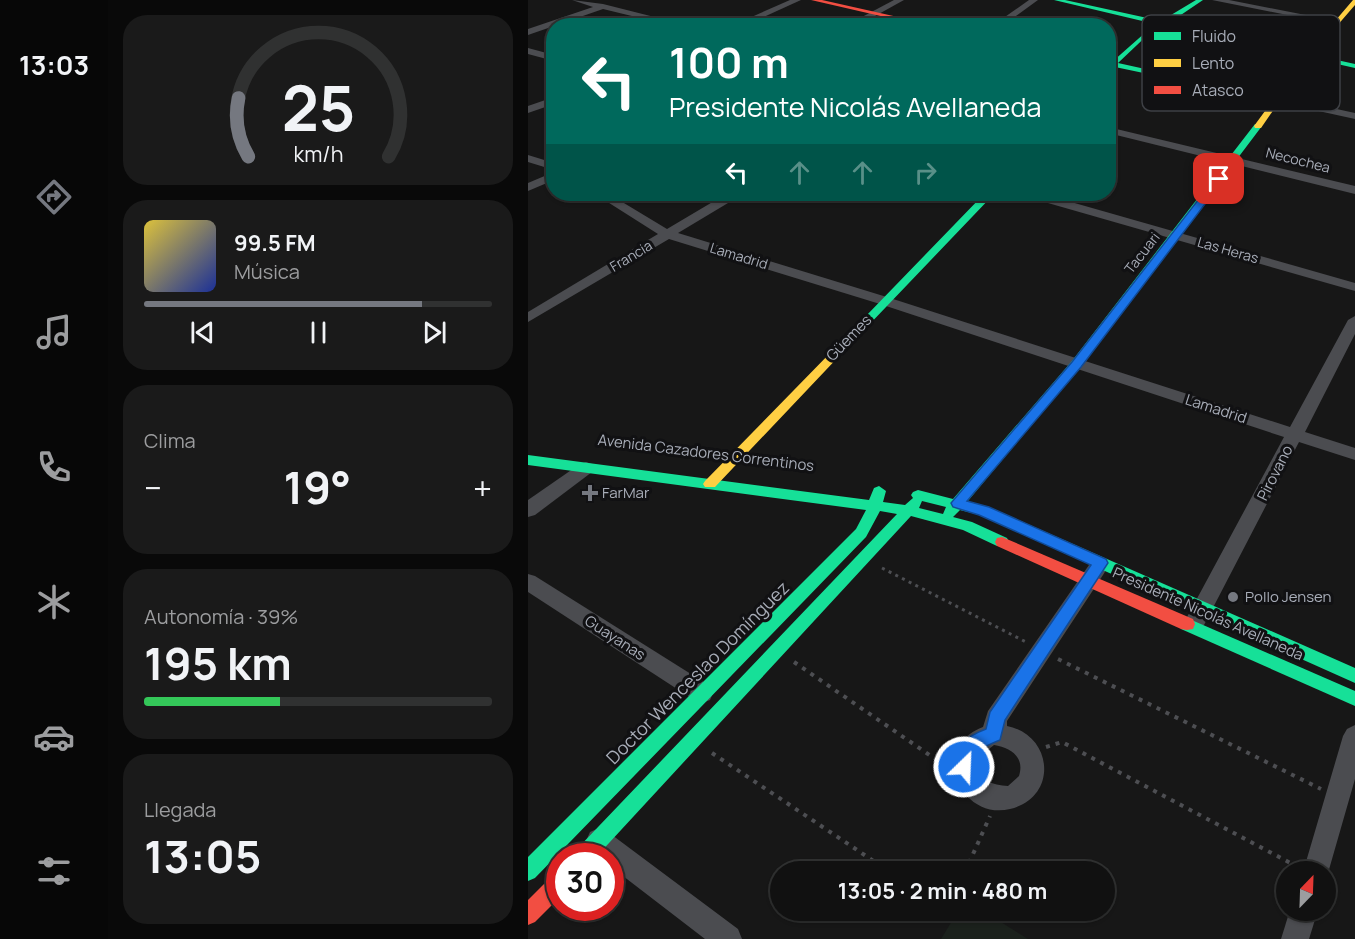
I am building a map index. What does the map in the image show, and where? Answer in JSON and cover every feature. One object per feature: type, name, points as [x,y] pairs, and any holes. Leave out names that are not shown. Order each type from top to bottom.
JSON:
[{"type":"street","points":[[576,0],[653,18]]},
{"type":"street","points":[[568,18],[620,0]]},
{"type":"street","points":[[754,18],[797,0]]},
{"type":"street","points":[[814,0],[897,18]]},
{"type":"street","points":[[864,18],[900,0]]},
{"type":"street","points":[[1008,18],[1034,0]]},
{"type":"street","points":[[1057,0],[1142,19]]},
{"type":"street","points":[[1178,15],[1200,0]]},
{"type":"street","points":[[1216,0],[1298,15]]},
{"type":"street","name":"Tacuari","points":[[1340,19],[1353,7]]},
{"type":"street","points":[[528,32],[546,26]]},
{"type":"street","points":[[1116,60],[1142,37]]},
{"type":"street","points":[[528,51],[546,56]]},
{"type":"street","points":[[1340,63],[1355,66]]},
{"type":"street","points":[[1116,66],[1142,72]]},
{"type":"street","points":[[528,110],[546,103]]},
{"type":"street","name":"Tacuari","points":[[945,518],[1076,364],[1177,235],[1269,111]]},
{"type":"street","points":[[1332,111],[1355,116]]},
{"type":"street","name":"Necochea","points":[[1116,132],[1355,190]]},
{"type":"street","points":[[528,158],[546,164]]},
{"type":"street","points":[[528,187],[546,179]]},
{"type":"street","name":"Lamadrid","points":[[612,201],[657,230],[668,234],[885,301],[1355,454]]},
{"type":"street","name":"Francia","points":[[528,318],[722,201]]},
{"type":"street","name":"Güemes","points":[[710,484],[981,201]]},
{"type":"street","name":"Las Heras","points":[[1056,201],[1355,287]]},
{"type":"street","name":"Pirovano","points":[[1193,625],[1204,609],[1355,320]]},
{"type":"street","name":"Avenida Cazadores Correntinos","points":[[528,446],[744,474]]},
{"type":"street","name":"Avenida Cazadores Correntinos","points":[[528,460],[876,506]]},
{"type":"street","points":[[528,510],[586,468]]},
{"type":"street","name":"Presidente Nicolás Avellaneda","points":[[885,492],[922,496],[984,511],[1193,625],[1355,699]]},
{"type":"street","name":"Doctor Wenceslao Domínguez","points":[[529,869],[861,532],[885,492]]},
{"type":"street","points":[[597,843],[779,651],[862,557],[922,496]]},
{"type":"street","name":"Presidente Nicolás Avellaneda","points":[[876,506],[945,518],[1204,609],[1355,676]]},
{"type":"street","points":[[994,734],[996,718],[1095,571]]},
{"type":"street","name":"Guayanas","points":[[528,582],[702,693]]},
{"type":"street","points":[[994,734],[1014,738],[1029,752],[1034,770],[1032,779],[1018,793],[998,798],[980,792],[973,786],[964,767],[965,758],[975,742],[994,734]]},
{"type":"street","points":[[1319,861],[1355,736]]},
{"type":"street","points":[[529,869],[546,879]]},
{"type":"street","points":[[624,871],[728,939]]},
{"type":"street","points":[[528,915],[546,896]]},
{"type":"path","points":[[862,557],[1042,651],[1336,796]]},
{"type":"path","points":[[779,651],[973,786]]},
{"type":"path","points":[[693,741],[873,861]]},
{"type":"path","points":[[1029,752],[1062,742],[1285,861]]},
{"type":"path","points":[[969,861],[998,798]]},
{"type":"shaded area","points":[[952,921],[999,921],[1028,939],[941,939]]},
{"type":"traffic: fast","points":[[1057,0],[1142,19]]},
{"type":"traffic: fast","points":[[1178,15],[1200,0]]},
{"type":"traffic: fast","points":[[1116,62],[1142,37]]},
{"type":"traffic: fast","points":[[1340,63],[1355,66]]},
{"type":"traffic: fast","points":[[1116,65],[1142,70]]},
{"type":"traffic: fast","points":[[949,513],[1076,364],[1258,126]]},
{"type":"traffic: fast","points":[[839,350],[982,201]]},
{"type":"traffic: fast","points":[[528,460],[908,510],[967,526],[1002,542]]},
{"type":"traffic: fast","points":[[528,871],[861,533],[871,518],[879,491]]},
{"type":"traffic: fast","points":[[918,495],[984,511],[1355,676]]},
{"type":"traffic: fast","points":[[596,843],[916,502]]},
{"type":"traffic: fast","points":[[1187,624],[1355,699]]},
{"type":"traffic: slow","points":[[1340,19],[1355,1]]},
{"type":"traffic: slow","points":[[1258,126],[1269,111]]},
{"type":"traffic: slow","points":[[710,484],[839,350]]},
{"type":"traffic: jam","points":[[814,0],[898,18]]},
{"type":"traffic: jam","points":[[1002,542],[1187,624]]},
{"type":"traffic: jam","points":[[528,915],[546,896]]},
{"type":"place","name":"FarMar","points":[[590,493]]},
{"type":"place","name":"Pollo Jensen","points":[[1233,597]]},
{"type":"route","points":[[964,767],[965,758],[975,742],[984,736],[994,734],[996,718],[1101,563],[984,511],[958,503],[1076,364],[1219,179]]}]
